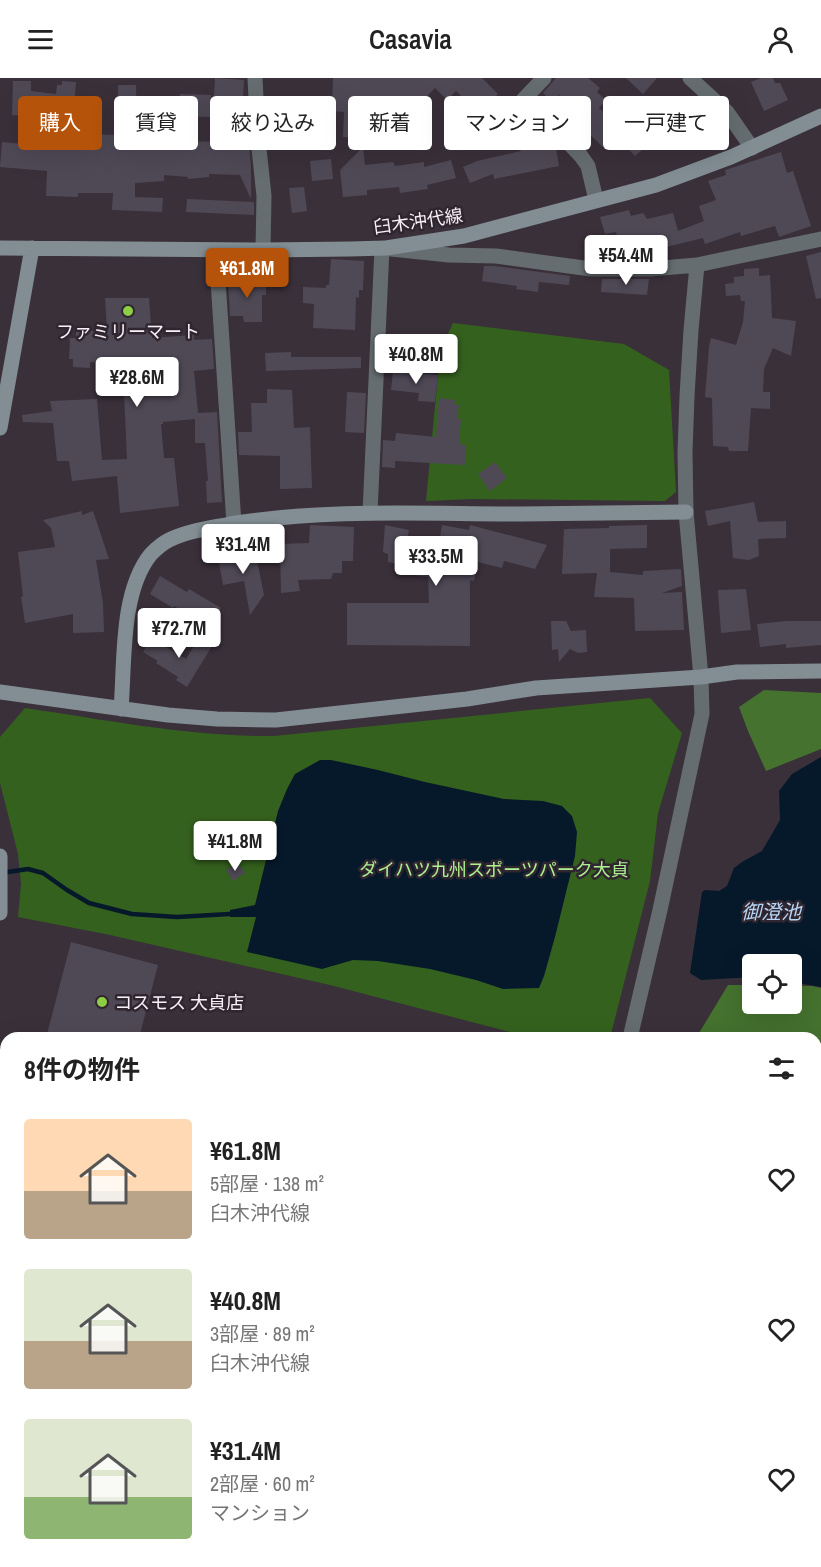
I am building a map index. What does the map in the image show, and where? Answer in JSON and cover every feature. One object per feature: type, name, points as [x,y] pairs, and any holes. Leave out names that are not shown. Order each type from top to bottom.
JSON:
[{"type":"street","points":[[255,78],[264,196],[263,250]]},
{"type":"street","points":[[544,78],[523,100],[581,156],[588,166],[596,200]]},
{"type":"street","points":[[690,78],[727,112],[752,148]]},
{"type":"street","name":"臼木沖代線","points":[[0,248],[263,250],[382,248],[464,236],[656,185],[752,148],[821,116]]},
{"type":"street","points":[[370,513],[382,248],[448,255],[496,256],[591,269],[651,269],[697,265],[821,239]]},
{"type":"street","points":[[0,428],[32,248]]},
{"type":"street","points":[[216,250],[234,524]]},
{"type":"street","points":[[631,1032],[702,714],[701,677],[686,512],[685,452],[691,330],[697,265]]},
{"type":"street","points":[[121,709],[128,614],[142,567],[152,553],[168,540],[188,533],[234,524],[303,516],[370,513],[686,512]]},
{"type":"street","points":[[0,692],[168,715],[276,720],[467,699],[536,688],[701,677],[737,672],[821,671]]},
{"type":"street","points":[[0,856],[0,913]]},
{"type":"green space","points":[[453,323],[624,344],[669,370],[676,492],[665,501],[473,499],[426,501],[438,355]]},
{"type":"green space","points":[[764,690],[821,693],[821,749],[766,771],[739,707]]},
{"type":"green space","name":"ダイハツ九州スポーツパーク大貞","points":[[650,698],[682,733],[658,813],[650,881],[612,1032],[510,1032],[330,985],[110,935],[18,917],[21,884],[18,854],[0,783],[0,737],[25,708],[180,731],[274,736]]},
{"type":"green space","points":[[728,985],[742,985],[742,1014],[802,1014],[802,986],[821,988],[821,1032],[700,1032]]},
{"type":"water","name":"御澄池","points":[[821,757],[821,987],[802,984],[802,954],[742,954],[742,978],[701,980],[690,973],[702,892],[705,890],[719,891],[727,886],[734,868],[762,851],[780,820],[779,791],[792,774]]},
{"type":"water","points":[[320,760],[331,760],[504,799],[543,801],[562,806],[572,816],[577,832],[575,856],[555,937],[539,988],[503,989],[430,969],[378,961],[353,960],[322,969],[247,952],[256,917],[230,917],[230,910],[255,905],[278,811],[287,789],[295,774]]},
{"type":"building","points":[[215,78],[244,80],[243,96],[214,96]]},
{"type":"building","points":[[333,78],[482,78],[498,94],[496,96],[461,96],[456,91],[451,96],[444,97],[435,88],[427,96],[348,96],[348,137],[343,137],[344,112],[336,111],[336,96],[332,96]]},
{"type":"building","points":[[556,78],[588,78],[600,88],[597,92],[603,97],[603,103],[599,108],[603,112],[603,147],[591,136],[591,96],[546,96],[543,93]]},
{"type":"building","points":[[626,78],[657,78],[643,94]]},
{"type":"building","points":[[761,78],[773,78],[775,83],[780,83],[788,100],[764,111],[751,82]]},
{"type":"building","points":[[13,81],[31,81],[31,91],[56,94],[57,85],[62,85],[62,81],[76,82],[75,96],[18,96],[18,115],[12,115]]},
{"type":"building","points":[[118,85],[136,85],[136,96],[118,96]]},
{"type":"building","points":[[180,94],[211,95],[210,117],[198,117],[198,96],[180,96]]},
{"type":"building","points":[[102,134],[114,135],[114,150],[198,150],[198,142],[210,142],[210,150],[250,150],[251,199],[240,175],[209,174],[209,177],[188,179],[188,177],[164,175],[164,181],[135,183],[135,197],[163,198],[162,212],[112,210],[113,193],[78,193],[78,197],[46,196],[47,171],[0,167],[2,142],[18,144],[18,150],[102,150]]},
{"type":"building","points":[[360,150],[363,150],[365,165],[393,162],[395,166],[424,162],[424,167],[451,160],[456,178],[427,185],[428,189],[400,193],[399,187],[367,190],[367,195],[343,197],[340,170]]},
{"type":"building","points":[[556,150],[559,166],[494,179],[493,174],[470,183],[463,167],[477,161],[521,151]]},
{"type":"building","points":[[629,150],[642,150],[635,156]]},
{"type":"building","points":[[781,152],[787,173],[793,171],[811,226],[779,237],[775,226],[741,236],[740,232],[705,244],[703,238],[630,256],[628,247],[620,249],[616,232],[605,234],[600,217],[629,210],[631,216],[643,213],[647,219],[673,213],[678,231],[704,221],[699,206],[716,200],[708,181],[726,175],[725,170]]},
{"type":"building","points":[[331,159],[333,179],[312,181],[310,161]]},
{"type":"building","points":[[304,187],[307,211],[292,213],[289,188]]},
{"type":"building","points":[[187,199],[254,202],[254,215],[186,212]]},
{"type":"building","points":[[821,252],[821,298],[816,299],[806,256]]},
{"type":"building","points":[[331,259],[364,261],[363,290],[359,290],[359,298],[356,297],[355,330],[313,328],[314,304],[303,303],[303,287],[326,288],[326,285],[329,285]]},
{"type":"building","points":[[484,266],[570,276],[569,285],[539,282],[538,292],[516,289],[517,286],[482,281]]},
{"type":"building","points":[[759,268],[759,276],[770,275],[772,318],[796,321],[791,356],[773,348],[764,369],[763,392],[770,392],[770,409],[751,408],[748,451],[729,451],[728,447],[713,446],[712,398],[705,397],[709,347],[711,338],[736,345],[743,322],[745,301],[741,301],[740,295],[726,296],[725,284],[734,283],[734,277],[744,276],[744,269]]},
{"type":"building","points":[[602,279],[649,279],[647,295],[601,292]]},
{"type":"building","points":[[228,280],[266,281],[266,295],[262,295],[262,322],[244,322],[243,316],[230,316]]},
{"type":"building","points":[[105,298],[149,298],[152,338],[194,335],[194,340],[212,339],[214,369],[194,371],[198,413],[217,412],[222,502],[207,503],[205,443],[195,443],[195,419],[161,424],[164,458],[174,458],[179,506],[120,513],[117,476],[72,481],[69,461],[57,461],[53,423],[23,422],[22,415],[52,411],[50,401],[97,399],[102,460],[127,459],[123,369],[114,370],[114,363],[90,362],[90,368],[73,367],[73,359],[69,359],[70,338],[76,338],[76,330],[95,331],[94,328],[107,330]]},
{"type":"building","points":[[291,352],[291,357],[361,357],[361,368],[266,371],[265,353]]},
{"type":"building","points":[[393,371],[438,375],[435,402],[418,401],[419,393],[391,390]]},
{"type":"building","points":[[267,389],[292,390],[294,428],[310,427],[312,488],[280,489],[280,456],[239,455],[238,432],[252,432],[251,403],[267,403]]},
{"type":"building","points":[[347,392],[366,393],[364,433],[345,432]]},
{"type":"building","points":[[439,398],[455,400],[454,404],[459,405],[457,419],[461,419],[459,444],[466,445],[465,465],[395,461],[395,468],[382,467],[383,440],[395,441],[396,433],[436,437]]},
{"type":"building","points":[[495,462],[507,478],[490,491],[478,474]]},
{"type":"building","points":[[754,502],[758,522],[786,521],[786,538],[758,539],[759,556],[749,560],[733,558],[730,521],[708,526],[705,511]]},
{"type":"building","points":[[82,511],[82,515],[93,511],[109,559],[96,560],[103,603],[104,632],[73,633],[73,614],[25,623],[18,552],[55,547],[51,528],[43,520]]},
{"type":"building","points":[[310,525],[354,527],[353,561],[342,561],[342,573],[333,573],[331,579],[298,580],[300,591],[281,593],[280,544],[309,543]]},
{"type":"building","points":[[385,525],[409,530],[407,540],[439,544],[442,525],[469,530],[470,525],[547,545],[535,569],[504,561],[502,568],[478,562],[474,581],[470,580],[470,646],[347,645],[347,603],[429,603],[428,577],[413,575],[414,567],[388,562],[388,554],[383,552]]},
{"type":"building","points":[[647,525],[647,548],[610,549],[610,572],[643,575],[643,571],[681,569],[682,586],[662,593],[682,592],[684,630],[635,631],[634,598],[594,597],[597,573],[562,574],[564,529]]},
{"type":"building","points":[[255,550],[264,595],[250,615],[244,581],[223,585],[218,557]]},
{"type":"building","points":[[160,576],[187,592],[189,589],[221,608],[209,628],[150,594]]},
{"type":"building","points":[[746,589],[751,630],[721,633],[718,590]]},
{"type":"building","points":[[551,621],[566,621],[571,631],[586,630],[587,652],[578,653],[570,649],[559,662],[558,649],[552,650]]},
{"type":"building","points":[[821,621],[821,645],[786,648],[786,644],[760,647],[757,624]]},
{"type":"building","points":[[151,638],[186,659],[199,638],[212,646],[187,687],[176,680],[178,677],[156,663],[158,661],[143,652]]},
{"type":"building","points":[[238,863],[245,873],[233,881],[226,870]]},
{"type":"building","name":"コスモス 大貞店","points":[[71,942],[158,965],[141,1032],[48,1032]]},
{"type":"waterway","points":[[1,873],[28,869],[43,873],[89,903],[132,914],[177,917],[230,914]]},
{"type":"place","name":"ファミリーマート","points":[[128,311]]},
{"type":"place","name":"コスモス 大貞店","points":[[102,1002]]}]
